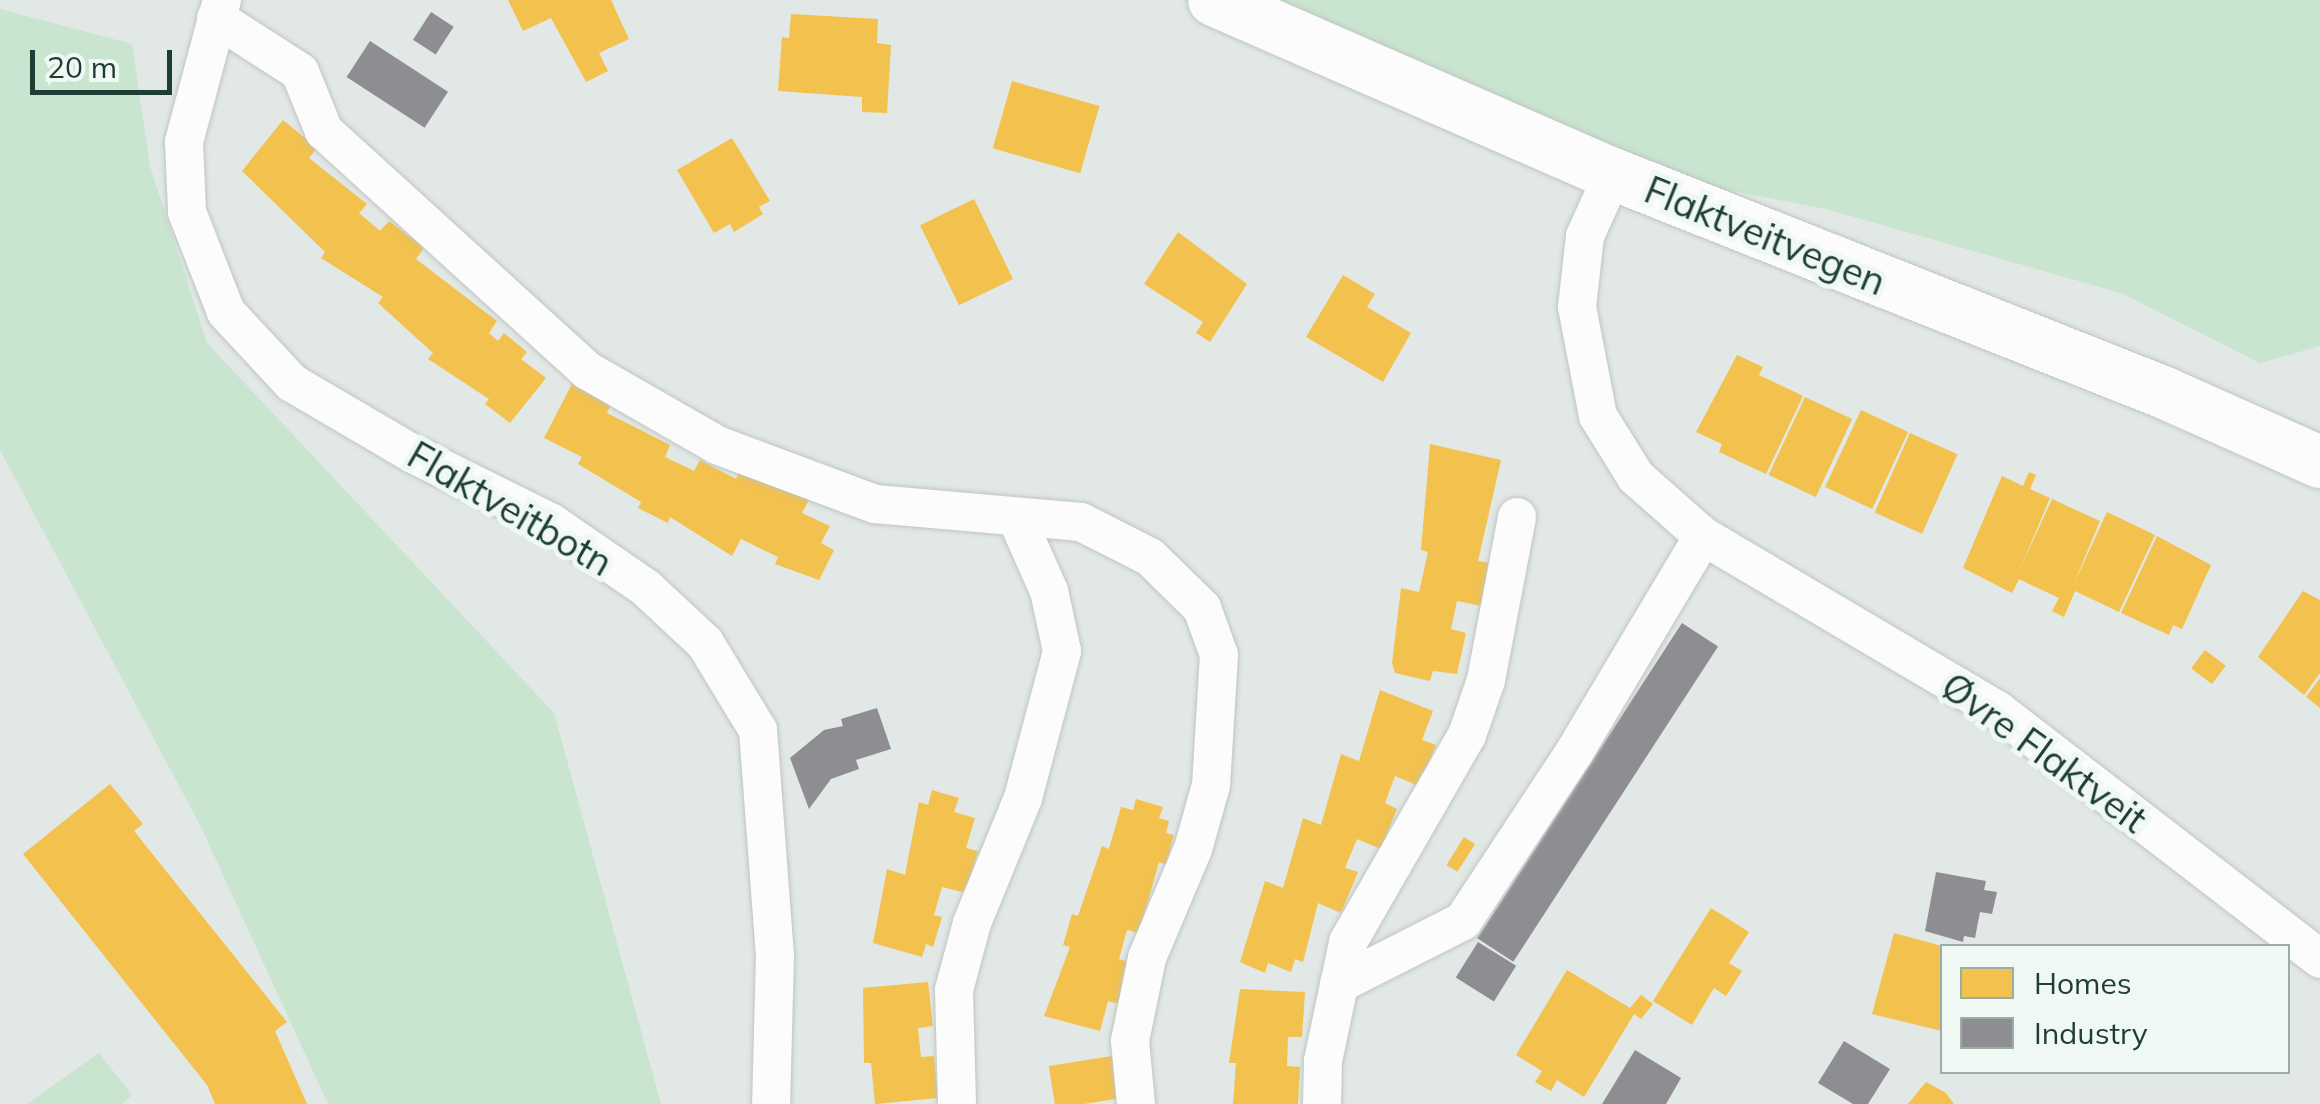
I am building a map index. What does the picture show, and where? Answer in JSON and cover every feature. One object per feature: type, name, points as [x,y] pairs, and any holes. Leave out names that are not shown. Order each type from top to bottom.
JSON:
[{"type":"main road","name":"Flaktveitvegen","points":[[1214,0],[1612,174],[2166,394],[2320,462]]},
{"type":"street","name":"Flaktveitbotn","points":[[770,1104],[775,954],[758,730],[704,643],[646,588],[550,522],[413,454],[292,383],[226,312],[188,212],[184,142],[219,9],[300,72],[324,130],[588,371],[717,445],[794,478],[875,504],[1080,522],[1150,557],[1202,608],[1219,655],[1211,785],[1193,849],[1147,958],[1130,1042],[1136,1104]]},
{"type":"street","name":"Øvre Flaktveit","points":[[1612,174],[1585,236],[1577,306],[1598,416],[1636,477],[1703,536],[1997,710],[2320,959]]},
{"type":"street","points":[[1322,1104],[1348,942],[1467,735],[1486,680],[1518,517]]},
{"type":"street","points":[[957,1104],[954,990],[972,923],[1023,798],[1062,652],[1050,591],[1017,519]]},
{"type":"street","points":[[1339,984],[1463,922],[1703,536]]},
{"type":"green space","points":[[1183,0],[2320,0],[2320,346],[2260,363],[2121,293],[1826,209],[1461,138]]},
{"type":"green space","points":[[0,9],[132,44],[150,166],[207,343],[554,713],[661,1104],[328,1104],[201,827],[0,450]]},
{"type":"green space","points":[[99,1053],[132,1095],[122,1104],[27,1104]]},
{"type":"building: Homes","points":[[508,0],[611,0],[629,39],[599,53],[608,71],[586,82],[551,18],[523,31]]},
{"type":"building: Homes","points":[[791,14],[878,19],[877,43],[891,45],[887,113],[862,112],[862,97],[778,91],[782,37],[789,38]]},
{"type":"building: Homes","points":[[1012,81],[1099,106],[1080,173],[993,148]]},
{"type":"building: Homes","points":[[283,120],[317,148],[309,158],[367,204],[359,213],[380,231],[389,221],[424,248],[416,259],[497,321],[489,333],[498,341],[504,333],[527,352],[521,359],[546,378],[510,423],[485,404],[489,399],[428,359],[433,353],[378,303],[383,297],[321,258],[325,252],[242,171]]},
{"type":"building: Homes","points":[[732,138],[770,201],[759,207],[763,214],[734,232],[730,224],[714,233],[677,170]]},
{"type":"building: Homes","points":[[974,199],[1013,279],[959,305],[920,225]]},
{"type":"building: Homes","points":[[1178,232],[1247,284],[1210,342],[1196,333],[1203,322],[1144,284]]},
{"type":"building: Homes","points":[[1343,275],[1375,294],[1367,307],[1411,333],[1383,382],[1306,337]]},
{"type":"building: Homes","points":[[1737,355],[1763,367],[1759,375],[1803,396],[1766,474],[1719,452],[1722,444],[1696,432]]},
{"type":"building: Homes","points":[[573,382],[612,402],[607,413],[670,445],[665,457],[694,471],[700,460],[736,479],[740,470],[809,500],[802,513],[830,526],[821,543],[834,550],[819,580],[775,564],[778,557],[741,539],[732,556],[670,517],[668,523],[638,508],[641,502],[578,464],[582,457],[544,438]]},
{"type":"building: Homes","points":[[1805,397],[1852,419],[1816,497],[1769,475]]},
{"type":"building: Homes","points":[[1861,410],[1908,432],[1872,509],[1825,487]]},
{"type":"building: Homes","points":[[1910,433],[1958,454],[1922,534],[1875,512]]},
{"type":"building: Homes","points":[[1430,444],[1501,460],[1478,561],[1491,563],[1482,606],[1457,601],[1451,629],[1466,633],[1457,674],[1433,671],[1430,681],[1395,673],[1392,663],[1401,588],[1419,592],[1428,552],[1421,550]]},
{"type":"building: Homes","points":[[2029,472],[2036,475],[2030,489],[2050,498],[2019,571],[2052,499],[2100,521],[2072,588],[2107,512],[2155,535],[2119,612],[2075,591],[2064,617],[2052,611],[2059,598],[2019,579],[2012,593],[1963,568],[2002,476],[2023,486]]},
{"type":"building: Homes","points":[[2157,536],[2211,565],[2182,629],[2173,625],[2169,635],[2121,613]]},
{"type":"building: Homes","points":[[2303,591],[2320,600],[2320,673],[2304,695],[2258,657]]},
{"type":"building: Homes","points":[[2205,650],[2226,666],[2212,684],[2191,668]]},
{"type":"building: Homes","points":[[2320,678],[2320,708],[2306,697]]},
{"type":"building: Homes","points":[[1380,690],[1433,711],[1422,740],[1436,745],[1419,786],[1395,776],[1385,803],[1397,809],[1381,849],[1357,839],[1345,868],[1358,872],[1341,913],[1318,903],[1303,962],[1295,959],[1291,972],[1268,963],[1265,973],[1240,962],[1265,881],[1283,888],[1303,818],[1321,825],[1341,754],[1359,761]]},
{"type":"building: Homes","points":[[110,784],[143,824],[134,831],[287,1022],[275,1031],[307,1104],[215,1104],[207,1085],[23,854]]},
{"type":"building: Homes","points":[[932,790],[959,798],[954,812],[975,818],[966,848],[978,851],[966,893],[942,887],[934,915],[942,917],[933,947],[926,944],[922,957],[873,943],[887,869],[905,875],[919,802],[928,805]]},
{"type":"building: Homes","points":[[1136,799],[1163,807],[1159,818],[1169,821],[1166,833],[1174,835],[1166,865],[1159,862],[1139,933],[1127,930],[1119,959],[1132,963],[1120,1004],[1108,1001],[1100,1031],[1044,1016],[1070,947],[1063,945],[1072,914],[1078,916],[1102,846],[1109,849],[1121,807],[1133,810]]},
{"type":"building: Homes","points":[[1464,837],[1475,844],[1458,872],[1447,865]]},
{"type":"building: Homes","points":[[1711,908],[1749,932],[1729,963],[1742,971],[1726,996],[1714,988],[1692,1025],[1653,1001]]},
{"type":"building: Homes","points":[[1894,933],[1940,945],[1940,1031],[1872,1014]]},
{"type":"building: Homes","points":[[1567,970],[1630,1008],[1641,995],[1653,1004],[1641,1019],[1634,1014],[1584,1097],[1557,1080],[1551,1091],[1535,1082],[1542,1071],[1516,1055]]},
{"type":"building: Homes","points":[[928,982],[933,1026],[918,1028],[921,1057],[934,1056],[938,1098],[875,1104],[871,1063],[864,1063],[863,988]]},
{"type":"building: Homes","points":[[1240,989],[1305,992],[1302,1037],[1288,1037],[1287,1066],[1300,1067],[1298,1104],[1233,1104],[1236,1063],[1229,1063]]},
{"type":"building: Homes","points":[[1112,1056],[1119,1098],[1055,1104],[1049,1066]]},
{"type":"building: Homes","points":[[1926,1082],[1946,1093],[1954,1104],[1908,1104]]},
{"type":"building: Industry","points":[[431,12],[454,27],[436,54],[413,40]]},
{"type":"building: Industry","points":[[370,41],[448,92],[425,128],[347,77]]},
{"type":"building: Industry","points":[[1682,623],[1718,646],[1513,962],[1477,938]]},
{"type":"building: Industry","points":[[877,708],[891,749],[856,760],[859,769],[831,779],[809,809],[790,758],[824,730],[843,726],[841,719]]},
{"type":"building: Industry","points":[[1936,872],[1986,881],[1984,890],[1997,892],[1992,914],[1980,912],[1975,938],[1964,936],[1963,942],[1925,931]]},
{"type":"building: Industry","points":[[1478,942],[1516,966],[1494,1001],[1456,978]]},
{"type":"building: Industry","points":[[1844,1041],[1890,1069],[1868,1104],[1853,1104],[1818,1083]]},
{"type":"building: Industry","points":[[1635,1050],[1681,1078],[1666,1104],[1602,1104]]}]
